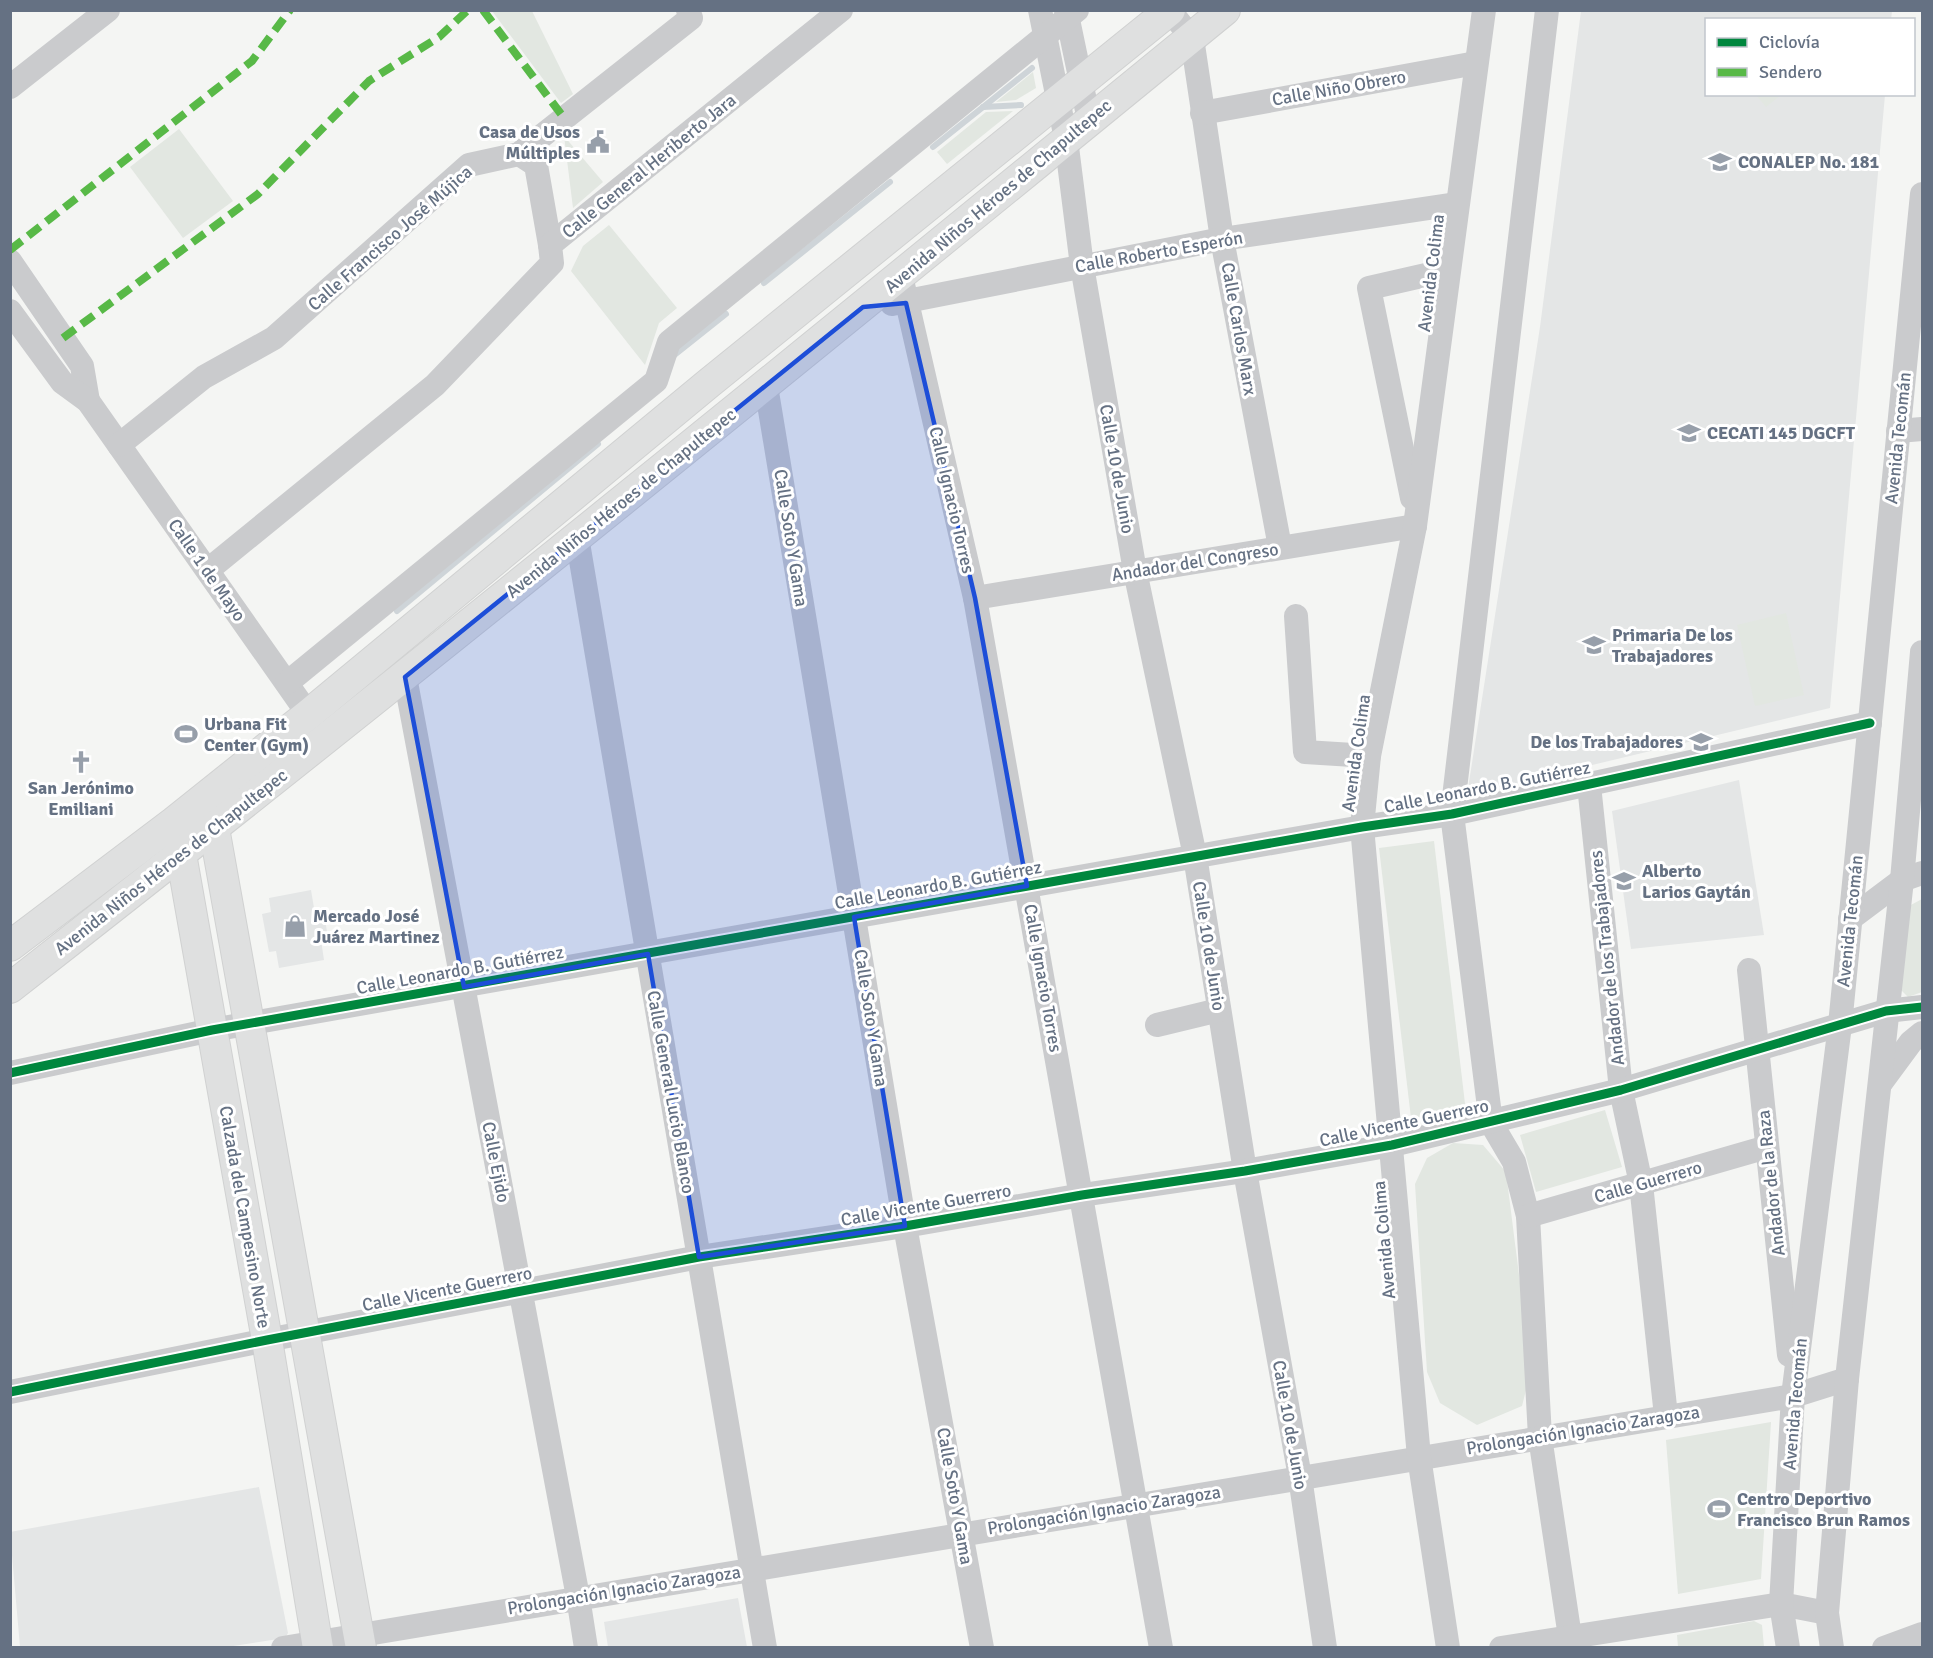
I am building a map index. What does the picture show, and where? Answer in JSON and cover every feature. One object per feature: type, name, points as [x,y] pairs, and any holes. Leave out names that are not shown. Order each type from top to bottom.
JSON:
[{"type":"main road","name":"Avenida Niños Héroes de Chapultepec","points":[[10,988],[327,740],[863,308],[904,289],[1066,139],[1225,10]]},
{"type":"main road","name":"Avenida Niños Héroes de Chapultepec","points":[[10,946],[174,822],[309,714],[708,382],[1170,11]]},
{"type":"main road","name":"Calzada del Campesino Norte","points":[[174,822],[182,854],[267,1340],[317,1645]]},
{"type":"main road","points":[[214,828],[359,1641]]},
{"type":"main road","points":[[240,1190],[279,1184]]},
{"type":"main road","points":[[253,1263],[291,1256]]},
{"type":"street","points":[[10,87],[108,10]]},
{"type":"street","name":"Calle General Heriberto Jara","points":[[208,570],[435,385],[552,263],[550,245],[841,10]]},
{"type":"street","name":"Calle 10 de Junio","points":[[1040,10],[1066,139],[1082,266],[1135,571],[1195,856],[1245,1171],[1300,1477],[1325,1647]]},
{"type":"street","name":"Avenida Colima","points":[[1448,1647],[1419,1458],[1362,827],[1369,756],[1415,521],[1484,10]]},
{"type":"street","points":[[1547,10],[1452,814],[1491,1123],[1514,1162],[1528,1216],[1540,1437],[1570,1637]]},
{"type":"street","points":[[1170,11],[1192,38]]},
{"type":"street","points":[[287,683],[656,381],[669,342],[1044,37],[1070,13]]},
{"type":"street","points":[[1070,13],[1080,82],[1089,120]]},
{"type":"street","name":"Calle Francisco José Mújica","points":[[119,445],[204,377],[274,338],[469,165],[519,154],[690,14]]},
{"type":"street","name":"Calle Carlos Marx","points":[[1192,38],[1222,239],[1280,548]]},
{"type":"street","name":"Calle Niño Obrero","points":[[1202,113],[1476,63]]},
{"type":"street","points":[[519,154],[536,165],[550,245]]},
{"type":"street","name":"Avenida Tecomán","points":[[1788,1647],[1781,1604],[1793,1396],[1840,1025],[1923,194]]},
{"type":"street","name":"Calle Roberto Esperón","points":[[904,289],[1082,266],[1222,239],[1456,204]]},
{"type":"street","name":"Calle 1 de Mayo","points":[[10,261],[82,366],[88,401]]},
{"type":"street","points":[[1415,521],[1369,288],[1448,270]]},
{"type":"street","name":"Calle Ignacio Torres","points":[[904,289],[975,598],[1161,1647]]},
{"type":"street","name":"Calle 1 de Mayo","points":[[10,311],[62,382],[88,401],[327,740]]},
{"type":"street","name":"Calle Soto Y Gama","points":[[766,387],[905,1226],[982,1647]]},
{"type":"street","points":[[1898,431],[1923,429]]},
{"type":"street","name":"Andador del Congreso","points":[[975,598],[1280,548],[1415,521]]},
{"type":"street","name":"Calle General Lucio Blanco","points":[[577,537],[765,1647]]},
{"type":"street","points":[[1296,616],[1305,753],[1369,756]]},
{"type":"street","points":[[1832,1647],[1827,1613],[1847,1379],[1886,1011],[1912,876],[1923,652]]},
{"type":"street","name":"Calle Ejido","points":[[405,676],[586,1647]]},
{"type":"street","name":"Calle Leonardo B. Gutiérrez","points":[[10,1073],[212,1030],[1195,856],[1452,814],[1870,723]]},
{"type":"street","name":"Andador de los Trabajadores","points":[[1589,785],[1621,1090],[1641,1184],[1666,1416]]},
{"type":"street","points":[[1851,919],[1912,876]]},
{"type":"street","name":"Andador de la Raza","points":[[1749,970],[1793,1396]]},
{"type":"street","name":"Calle Vicente Guerrero","points":[[10,1392],[699,1257],[905,1226],[1392,1145],[1621,1090],[1886,1011],[1923,1007]]},
{"type":"street","points":[[1158,1025],[1219,1010]]},
{"type":"street","points":[[1880,1083],[1911,1042],[1923,1033]]},
{"type":"street","name":"Calle Guerrero","points":[[1528,1216],[1767,1147]]},
{"type":"street","name":"Prolongación Ignacio Zaragoza","points":[[283,1647],[359,1641],[578,1597],[1793,1396],[1847,1379]]},
{"type":"street","points":[[1501,1647],[1781,1604],[1827,1613]]},
{"type":"street","points":[[1884,1647],[1923,1634]]},
{"type":"highlighted area","points":[[906,303],[975,598],[1027,886],[854,917],[905,1226],[699,1257],[648,954],[464,987],[405,677],[863,307]]},
{"type":"shaded area","points":[[492,11],[532,11],[573,94],[561,103]]},
{"type":"shaded area","points":[[1581,11],[1892,11],[1891,18],[1705,18],[1705,96],[1885,96],[1830,708],[1467,795],[1540,327]]},
{"type":"shaded area","points":[[1033,72],[1036,88],[1016,100],[996,102]]},
{"type":"shaded area","points":[[1757,96],[1780,96],[1766,107]]},
{"type":"shaded area","points":[[1013,111],[947,164],[937,152],[986,112]]},
{"type":"shaded area","points":[[179,129],[233,201],[183,238],[130,167]]},
{"type":"shaded area","points":[[564,136],[603,182],[573,208]]},
{"type":"shaded area","points":[[609,225],[677,308],[659,323],[645,365],[571,271],[583,246]]},
{"type":"shaded area","points":[[1786,613],[1804,695],[1755,706],[1737,625]]},
{"type":"shaded area","points":[[1739,780],[1764,935],[1631,949],[1612,811]]},
{"type":"shaded area","points":[[1434,841],[1466,1112],[1411,1118],[1379,848]]},
{"type":"shaded area","name":"Mercado José Juárez Martinez","points":[[311,890],[314,908],[323,907],[328,938],[321,940],[324,960],[279,968],[276,951],[269,952],[262,914],[271,912],[269,898]]},
{"type":"shaded area","points":[[1922,899],[1922,992],[1908,997],[1901,990],[1909,906]]},
{"type":"shaded area","points":[[1605,1110],[1622,1167],[1536,1192],[1520,1135]]},
{"type":"shaded area","points":[[1453,1143],[1483,1145],[1506,1172],[1531,1370],[1522,1406],[1477,1425],[1440,1403],[1427,1372],[1415,1184],[1427,1158]]},
{"type":"shaded area","name":"Centro Deportivo Francisco Brun Ramos","points":[[1771,1422],[1761,1579],[1678,1594],[1666,1440]]},
{"type":"shaded area","points":[[259,1487],[288,1633],[285,1638],[227,1647],[20,1647],[10,1532]]},
{"type":"shaded area","points":[[738,1598],[747,1647],[608,1647],[604,1622]]},
{"type":"shaded area","points":[[1754,1621],[1762,1625],[1764,1647],[1678,1647],[1677,1635]]},
{"type":"waterway","points":[[933,147],[1032,68]]},
{"type":"waterway","points":[[983,107],[1021,105]]},
{"type":"waterway","points":[[764,283],[890,182]]},
{"type":"waterway","points":[[672,357],[726,314]]},
{"type":"waterway","points":[[397,611],[598,444]]},
{"type":"marked path","points":[[10,250],[252,61],[290,10]]},
{"type":"marked path","points":[[63,338],[258,194],[369,81],[439,37],[468,10]]},
{"type":"marked path","points":[[483,10],[564,118]]},
{"type":"cycle path","points":[[10,1073],[212,1030],[1362,827],[1452,814],[1870,723]]},
{"type":"cycle path","points":[[10,1392],[699,1257],[905,1226],[1392,1145],[1621,1090],[1886,1011],[1922,1007]]},
{"type":"place","name":"Casa de Usos Múltiples","points":[[598,142]]},
{"type":"place","name":"CONALEP No. 181","points":[[1720,162]]},
{"type":"place","name":"CECATI 145 DGCFT","points":[[1689,433]]},
{"type":"place","name":"Primaria De los Trabajadores","points":[[1594,645]]},
{"type":"place","name":"Urbana Fit Center (Gym)","points":[[186,734]]},
{"type":"place","name":"De los Trabajadores","points":[[1701,742]]},
{"type":"place","name":"San Jerónimo Emiliani","points":[[81,762]]},
{"type":"place","name":"Alberto Larios Gaytán","points":[[1624,881]]},
{"type":"place","name":"Mercado José Juárez Martinez","points":[[295,926]]},
{"type":"place","name":"Centro Deportivo Francisco Brun Ramos","points":[[1719,1509]]}]
